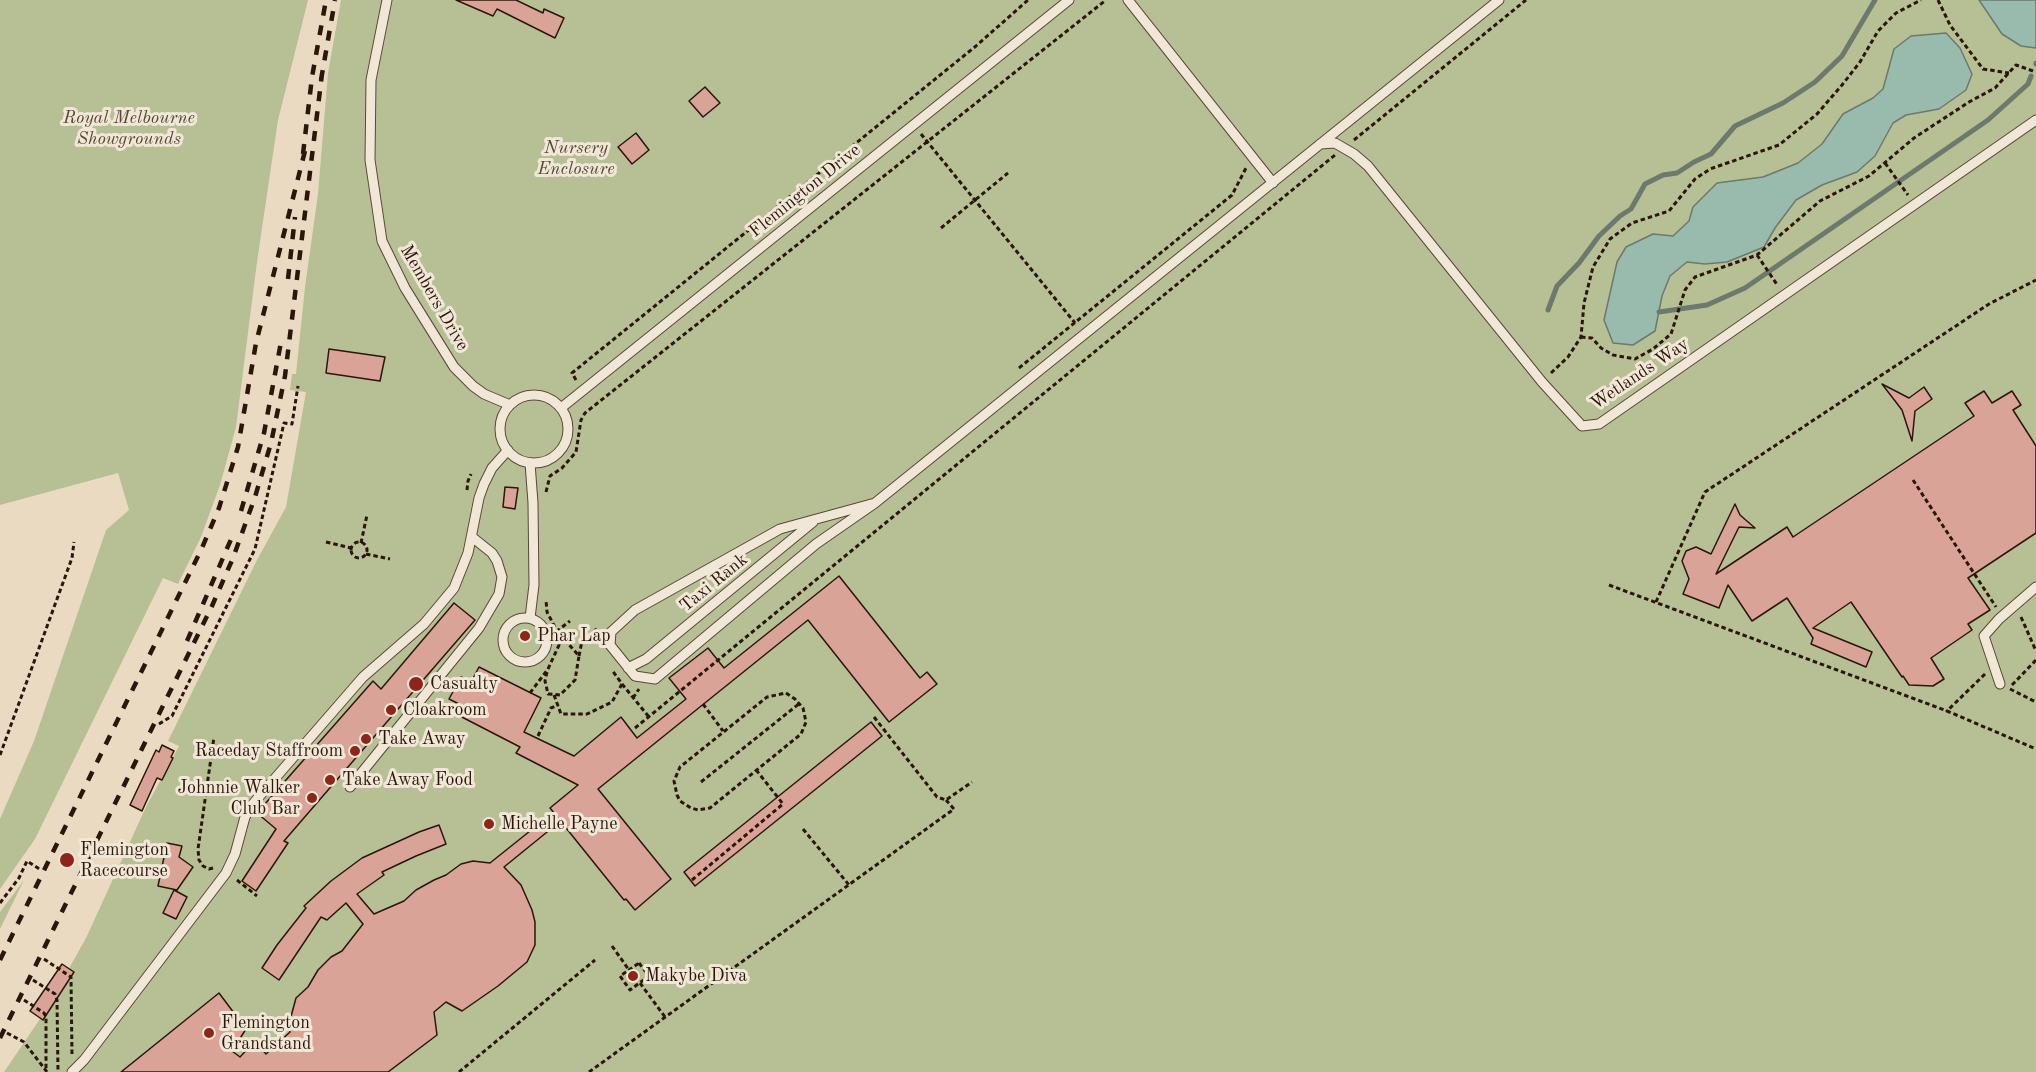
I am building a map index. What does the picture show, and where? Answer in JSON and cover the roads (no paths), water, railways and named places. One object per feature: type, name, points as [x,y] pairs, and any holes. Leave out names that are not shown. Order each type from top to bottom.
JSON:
[{"type":"lane","name":"Members Drive","points":[[387,0],[371,80],[370,160],[382,241],[405,288],[454,367],[478,390],[496,401],[510,405]]},
{"type":"lane","name":"Flemington Drive","points":[[561,408],[1069,0]]},
{"type":"lane","points":[[1128,0],[1273,183]]},
{"type":"lane","points":[[875,503],[780,529],[635,610],[610,632],[610,645],[635,676],[655,679],[816,544],[875,503],[1499,0]]},
{"type":"lane","name":"Wetlands Way","points":[[1320,144],[1335,143],[1368,166],[1542,382],[1582,426],[1599,424],[2036,120]]},
{"type":"lane","points":[[531,395],[542,396],[561,408],[568,425],[565,444],[551,459],[530,463],[522,461],[508,450],[500,433],[504,413],[510,405],[520,398],[531,395]]},
{"type":"lane","points":[[72,1072],[84,1060],[226,873],[251,806],[363,677],[424,624],[454,588],[463,570],[484,484],[492,468],[508,450]]},
{"type":"lane","points":[[530,463],[534,503],[534,585],[530,618]]},
{"type":"lane","name":"Taxi Rank","points":[[628,668],[646,659],[817,519]]},
{"type":"lane","points":[[350,787],[479,628],[500,594],[502,577],[497,561],[472,537]]},
{"type":"lane","points":[[2000,684],[1984,636],[2002,616],[2036,587]]},
{"type":"lane","points":[[530,618],[542,626],[546,633],[545,648],[535,659],[520,661],[508,654],[504,634],[511,623],[530,618]]},
{"type":"waterway","points":[[1548,310],[1557,286],[1579,263],[1599,236],[1631,209],[1645,184],[1663,175],[1677,173],[1711,154],[1735,126],[1783,103],[1815,82],[1842,56],[1875,0]]},
{"type":"waterway","points":[[1659,312],[1707,305],[1745,288],[1988,120],[2028,84],[2031,76]]},
{"type":"railway","points":[[303,154],[312,77],[326,0]]},
{"type":"railway","points":[[321,80],[335,0]]},
{"type":"railway","points":[[0,1038],[212,606],[233,558],[255,497],[271,443],[285,376],[322,74]]},
{"type":"railway","points":[[0,960],[202,548],[219,508],[238,447],[256,343],[306,147]]},
{"type":"railway","points":[[288,279],[295,217]]},
{"type":"railway","points":[[241,511],[264,433],[281,342]]},
{"type":"railway","points":[[187,641],[232,537]]},
{"type":"place","name":"Phar Lap","points":[[525,636]]},
{"type":"place","name":"Casualty","points":[[416,684]]},
{"type":"place","name":"Cloakroom","points":[[391,710]]},
{"type":"place","name":"Take Away","points":[[366,739]]},
{"type":"place","name":"Raceday Staffroom","points":[[355,751]]},
{"type":"place","name":"Take Away Food","points":[[330,780]]},
{"type":"place","name":"Johnnie Walker Club Bar","points":[[312,798]]},
{"type":"place","name":"Michelle Payne","points":[[489,824]]},
{"type":"place","name":"Flemington Racecourse","points":[[67,860]]},
{"type":"place","name":"Makybe Diva","points":[[633,976]]},
{"type":"place","name":"Flemington Grandstand","points":[[209,1033]]},
{"type":"park label","name":"Royal Melbourne Showgrounds","points":[[129,128]]},
{"type":"park label","name":"Nursery Enclosure","points":[[576,158]]}]
